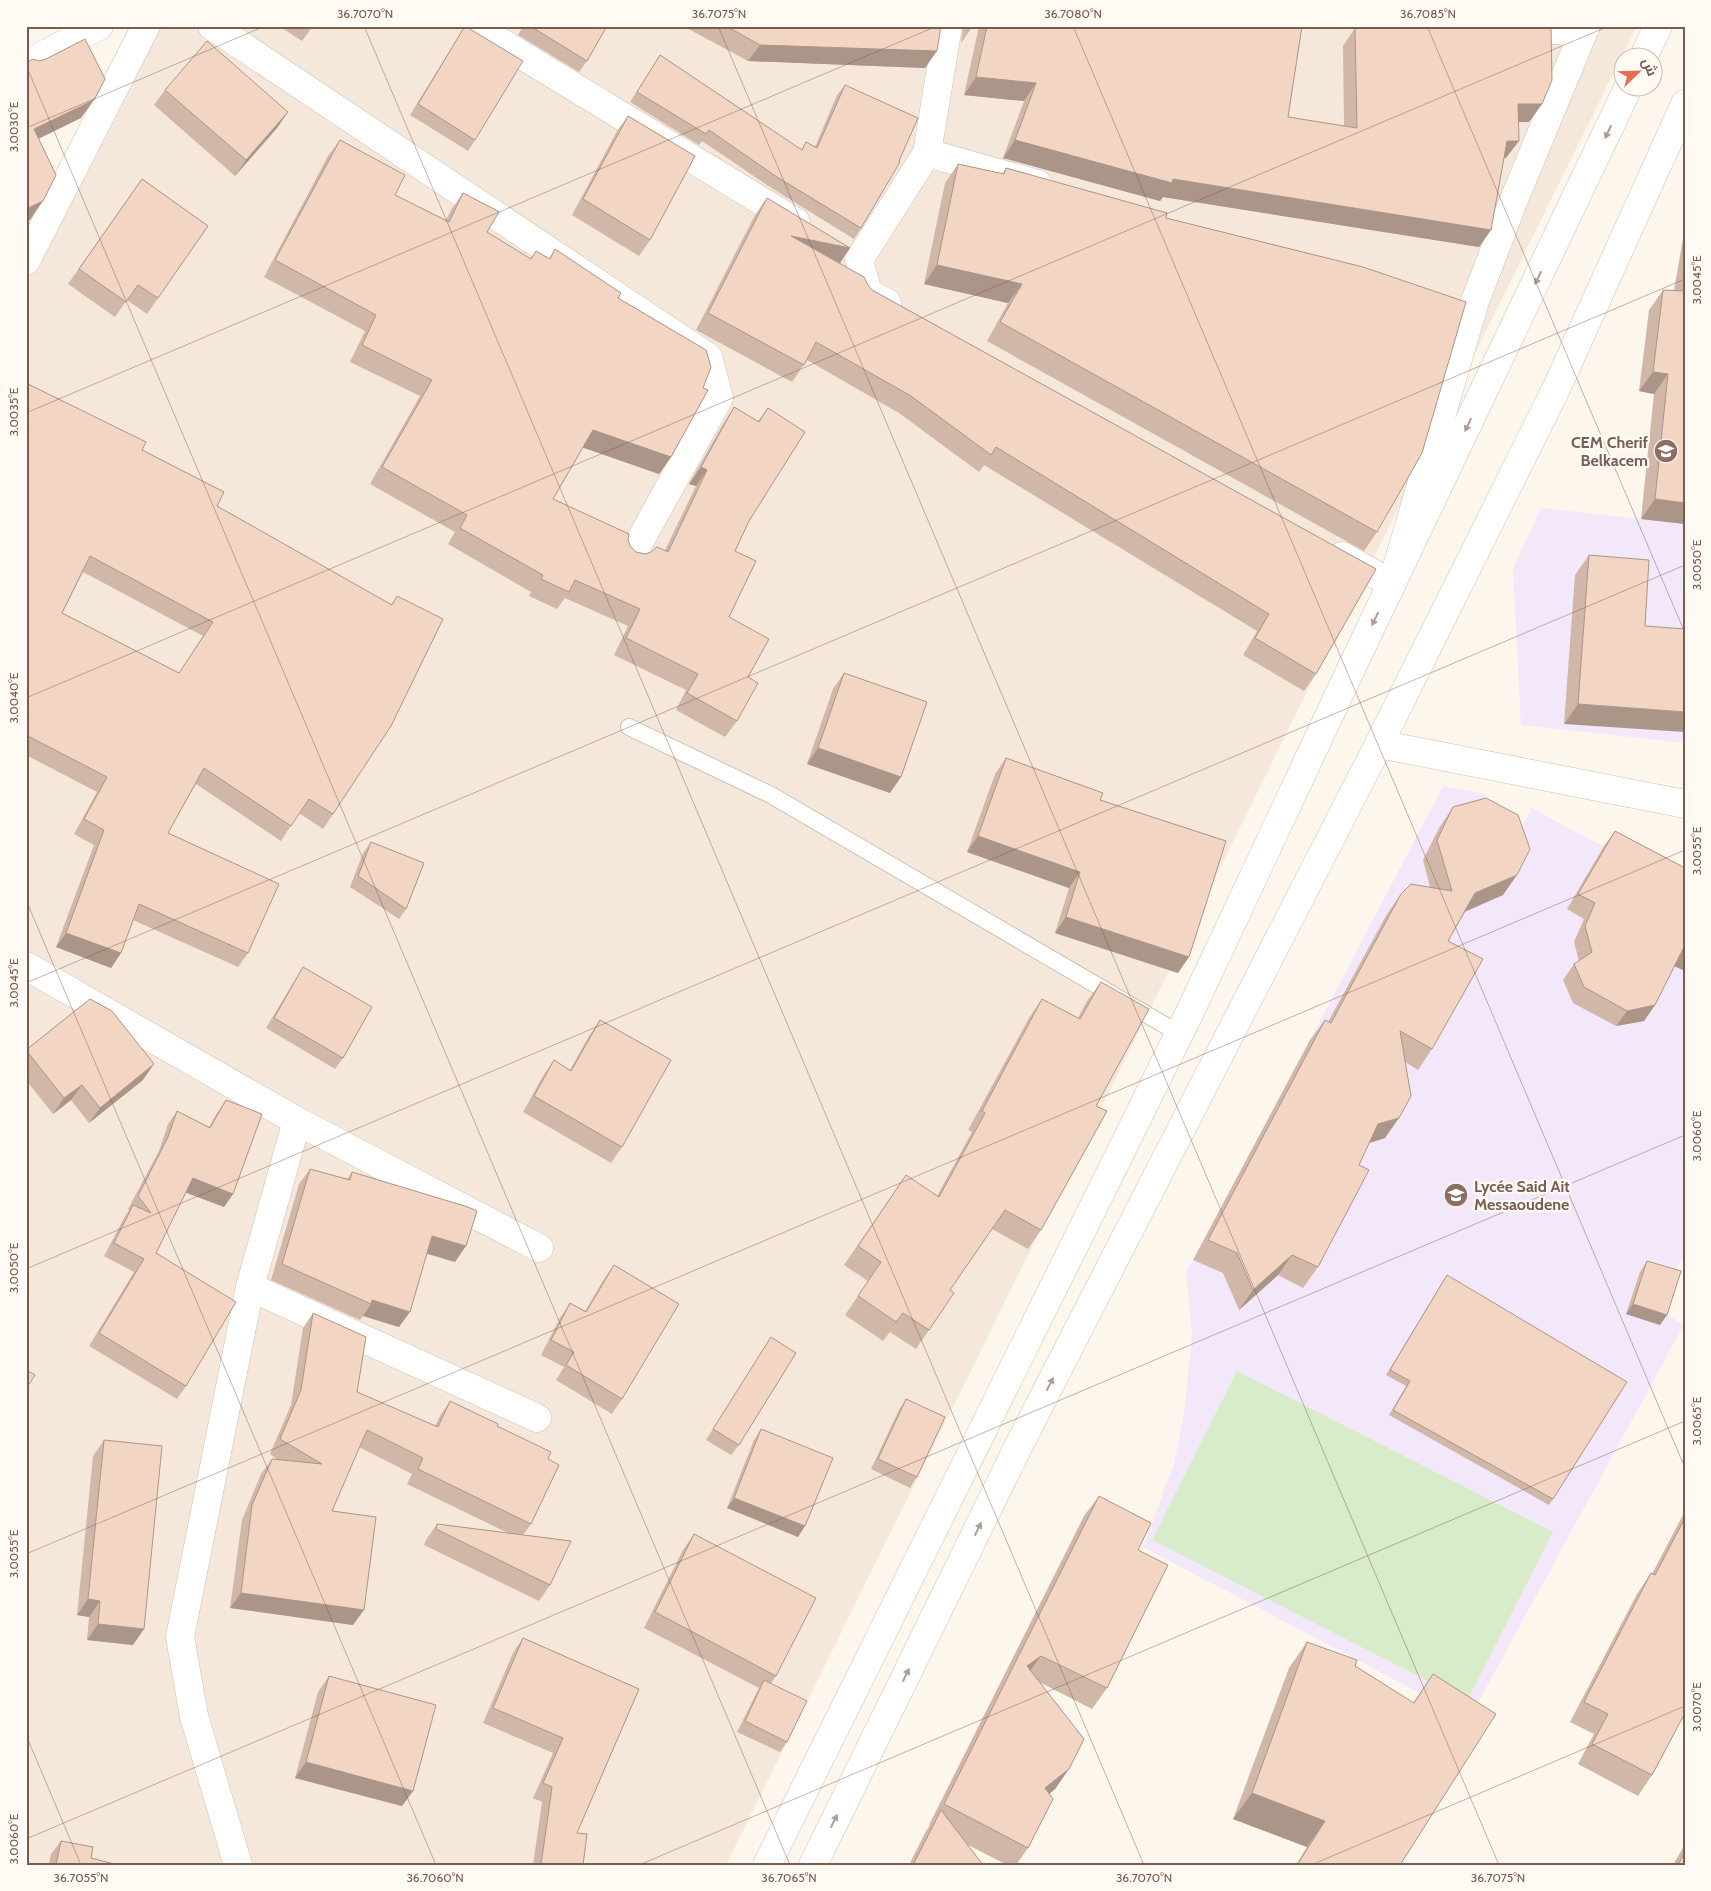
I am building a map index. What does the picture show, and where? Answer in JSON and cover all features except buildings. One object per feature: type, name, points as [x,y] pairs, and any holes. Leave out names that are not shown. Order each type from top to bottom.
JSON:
[{"type":"street","points":[[26,64],[99,26]]},
{"type":"street","points":[[27,260],[146,26]]},
{"type":"street","points":[[212,26],[708,357],[719,398],[632,555]]},
{"type":"street","points":[[474,26],[859,260],[868,293],[912,317]]},
{"type":"street","points":[[859,260],[927,153],[948,26]]},
{"type":"street","points":[[1392,584],[1465,302],[1513,202],[1584,29],[1494,26]]},
{"type":"street","points":[[1648,48],[1658,26]]},
{"type":"street","points":[[767,1865],[1180,1034],[1623,98]]},
{"type":"street","points":[[813,1865],[1019,1446],[1379,744],[1557,387],[1685,104]]},
{"type":"street","points":[[927,153],[1061,190]]},
{"type":"street","points":[[1322,545],[1392,584]]},
{"type":"street","points":[[1379,744],[1685,804]]},
{"type":"street","points":[[26,966],[297,1121],[539,1248]]},
{"type":"street","points":[[238,1865],[194,1716],[180,1637],[250,1287],[297,1121]]},
{"type":"street","points":[[250,1287],[537,1418]]},
{"type":"lane","points":[[630,727],[771,795],[1180,1034]]},
{"type":"shaded area","points":[[144,26],[1637,26],[1626,48],[1614,48],[1614,72],[726,1865],[26,1865],[26,259]]},
{"type":"shaded area","name":"CEM Cherif Belkacem","points":[[1685,227],[1685,743],[1521,725],[1513,569],[1541,508],[1641,519],[1654,394],[1639,391],[1649,310],[1670,310]]},
{"type":"shaded area","name":"Lycée Said Ait Messaoudene","points":[[1443,786],[1487,794],[1480,815],[1519,838],[1531,808],[1685,890],[1685,1253],[1656,1308],[1684,1325],[1469,1719],[1143,1547],[1174,1464],[1184,1414],[1192,1336],[1186,1271]]},
{"type":"green space","points":[[1237,1371],[1553,1532],[1467,1701],[1152,1540]]},
{"type":"place","name":"CEM Cherif Belkacem","points":[[1666,451]]},
{"type":"place","name":"Lycée Said Ait Messaoudene","points":[[1456,1195]]}]
